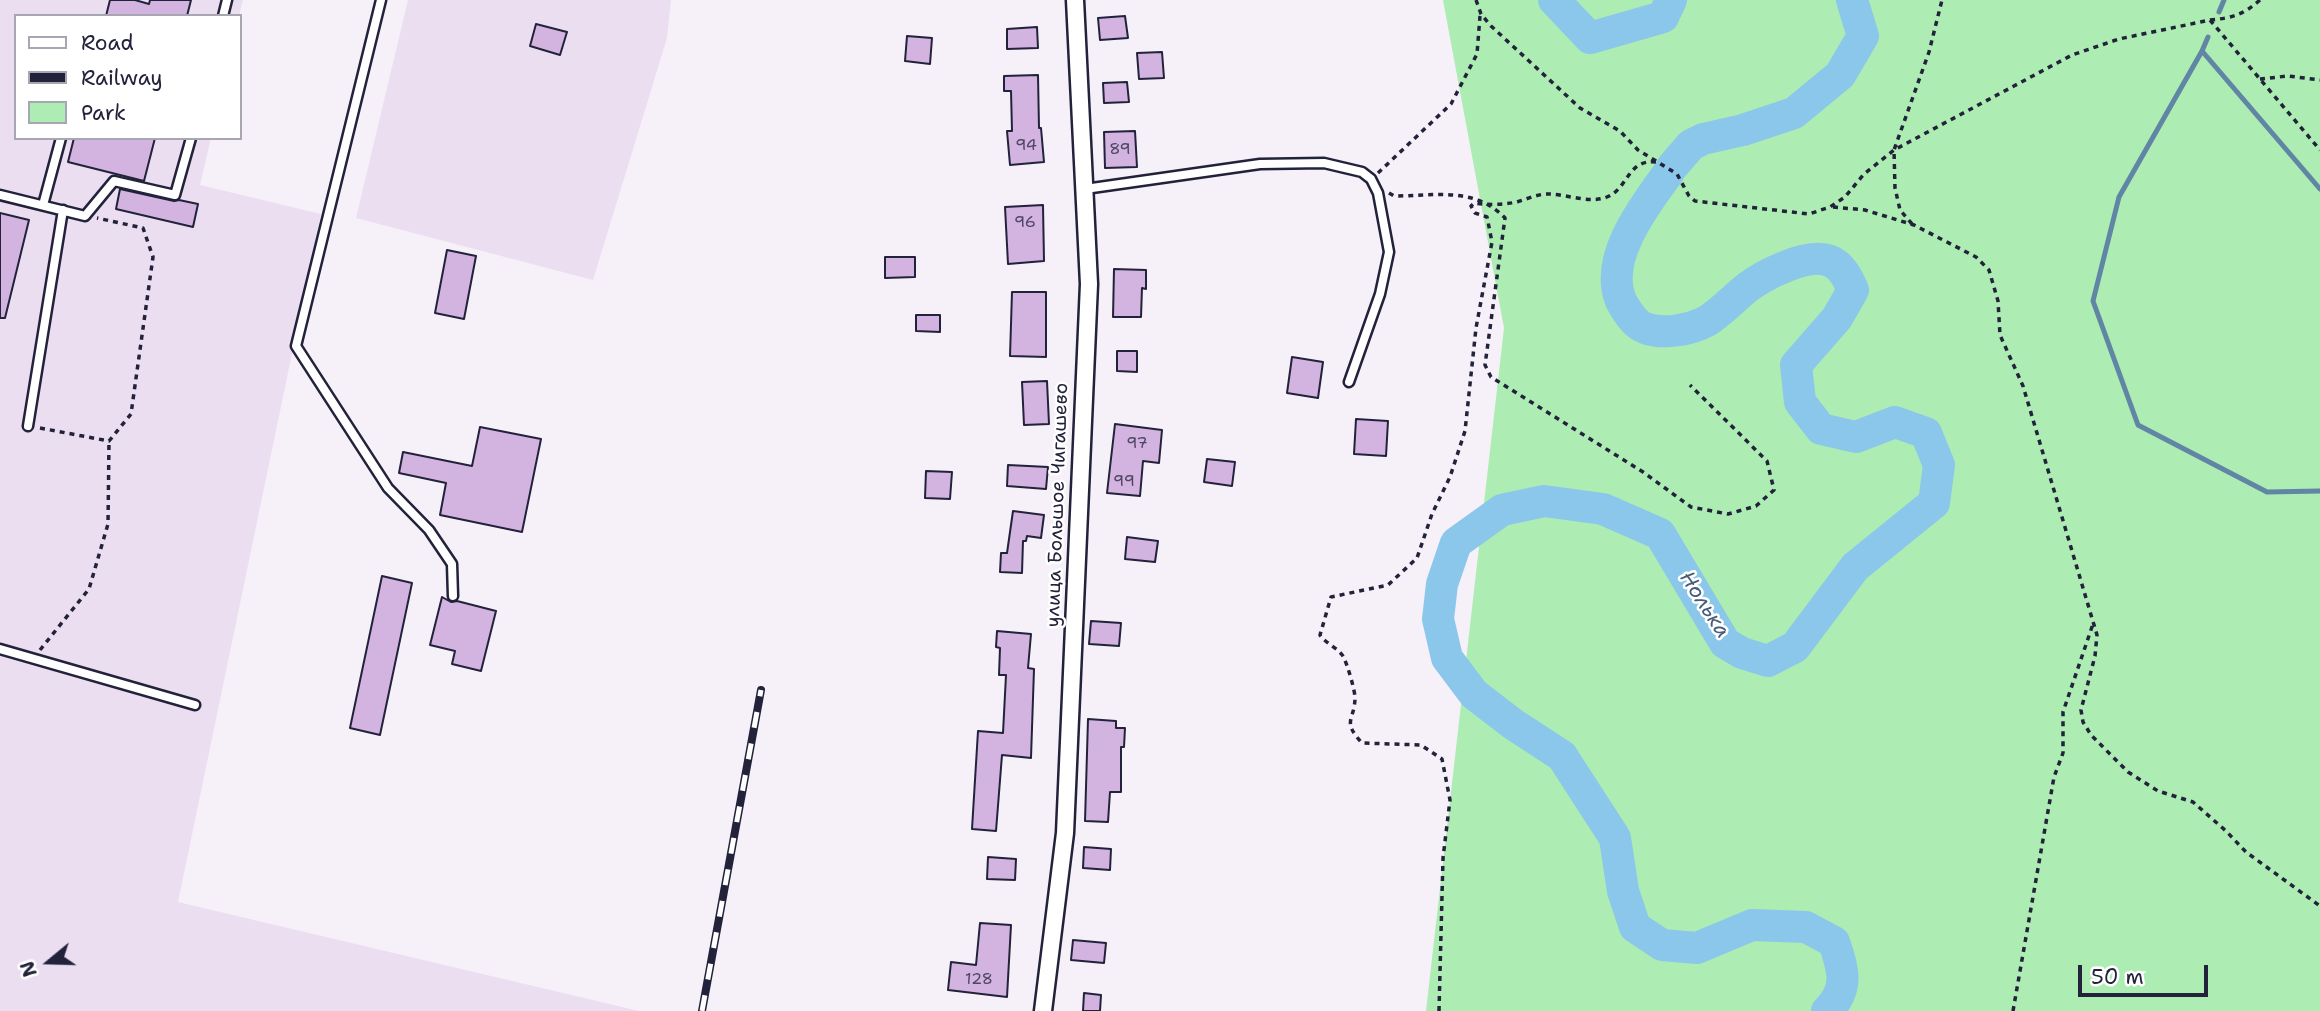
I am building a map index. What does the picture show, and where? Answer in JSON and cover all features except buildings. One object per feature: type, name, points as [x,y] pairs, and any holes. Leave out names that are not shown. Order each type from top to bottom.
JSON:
[{"type":"street","name":"улица Большое Чигашево","points":[[1043,1011],[1065,833],[1089,284],[1075,0]]},
{"type":"lane","points":[[381,0],[296,346],[388,488],[429,530],[452,564],[453,596]]},
{"type":"lane","points":[[43,205],[60,140]]},
{"type":"lane","points":[[0,194],[85,215],[114,181],[175,195],[190,140]]},
{"type":"lane","points":[[1085,189],[1259,164],[1324,163],[1362,172],[1371,179],[1378,193],[1390,252],[1380,294],[1349,382]]},
{"type":"lane","points":[[28,426],[63,210]]},
{"type":"lane","points":[[0,649],[195,705]]},
{"type":"path","points":[[1476,0],[1481,14],[1491,26],[1580,108],[1620,131],[1638,150],[1677,174],[1689,196],[1695,201],[1809,214],[1830,207],[1845,197],[1864,174],[1894,150],[2072,55],[2119,39],[2226,18],[2246,12],[2260,0]]},
{"type":"path","points":[[1913,225],[1900,210],[1895,188],[1894,150],[1929,52],[1942,0]]},
{"type":"path","points":[[1481,14],[1477,54],[1451,104],[1371,179],[1394,196],[1460,194],[1492,205],[1505,218],[1485,365],[1491,377],[1643,472],[1691,507],[1728,514],[1756,506],[1774,490],[1767,461],[1690,385]]},
{"type":"path","points":[[2210,20],[2320,149]]},
{"type":"path","points":[[2260,79],[2288,76],[2320,80]]},
{"type":"path","points":[[1439,1011],[1443,858],[1450,800],[1442,759],[1420,745],[1362,743],[1351,731],[1350,718],[1355,699],[1344,656],[1320,635],[1331,597],[1388,584],[1418,558],[1465,431],[1476,328],[1492,242],[1488,217],[1475,213],[1471,205],[1474,202],[1506,204],[1548,194],[1599,200],[1618,191],[1634,168],[1646,161],[1656,162]]},
{"type":"path","points":[[1830,207],[1865,210],[1913,225],[1976,257],[1989,270],[1998,301],[2000,335],[2023,386],[2097,635],[2095,656],[2081,710],[2083,722],[2091,735],[2128,772],[2158,791],[2193,802],[2246,852],[2320,906]]},
{"type":"path","points":[[34,658],[89,589],[108,524],[109,441],[131,414],[153,257],[143,228],[85,215]]},
{"type":"path","points":[[28,426],[109,441]]},
{"type":"path","points":[[2013,1011],[2054,777],[2063,753],[2063,712],[2094,621]]},
{"type":"shaded area","points":[[0,0],[243,0],[240,14],[14,14],[14,140],[211,140],[200,185],[321,214],[178,902],[639,1011],[0,1011]]},
{"type":"shaded area","points":[[408,0],[671,0],[667,38],[593,280],[356,218]]},
{"type":"green space","points":[[1443,0],[2320,0],[2320,1011],[1426,1011],[1504,328]]},
{"type":"waterway","name":"Нолька","points":[[1554,0],[1590,38],[1663,17],[1671,0]]},
{"type":"waterway","name":"Нолька","points":[[1672,167],[1691,145],[1703,139],[1743,130],[1794,113],[1840,75],[1863,36],[1852,0]]},
{"type":"waterway","points":[[2219,12],[2224,0]]},
{"type":"waterway","points":[[2208,37],[2202,51],[2320,189]]},
{"type":"waterway","points":[[2202,51],[2119,197],[2093,301],[2138,425],[2267,492],[2320,491]]},
{"type":"waterway","name":"Нолька","points":[[1669,172],[1639,216],[1622,250],[1617,284],[1621,301],[1631,316],[1641,326],[1652,330],[1668,331],[1693,327],[1707,321],[1748,287],[1773,272],[1812,259],[1833,262],[1845,274],[1853,290],[1837,318],[1796,365],[1800,402],[1821,429],[1856,437],[1895,422],[1926,433],[1939,465],[1934,503],[1855,567],[1795,647],[1768,661],[1742,653],[1725,643],[1660,534],[1603,509],[1544,501],[1502,510],[1456,543],[1442,584],[1438,619],[1447,658],[1474,694],[1562,756],[1615,838],[1623,891],[1635,927],[1662,945],[1697,948],[1752,925],[1806,927],[1834,942],[1840,961],[1842,987],[1827,1011]]},
{"type":"railway","points":[[702,1011],[761,690]]}]
